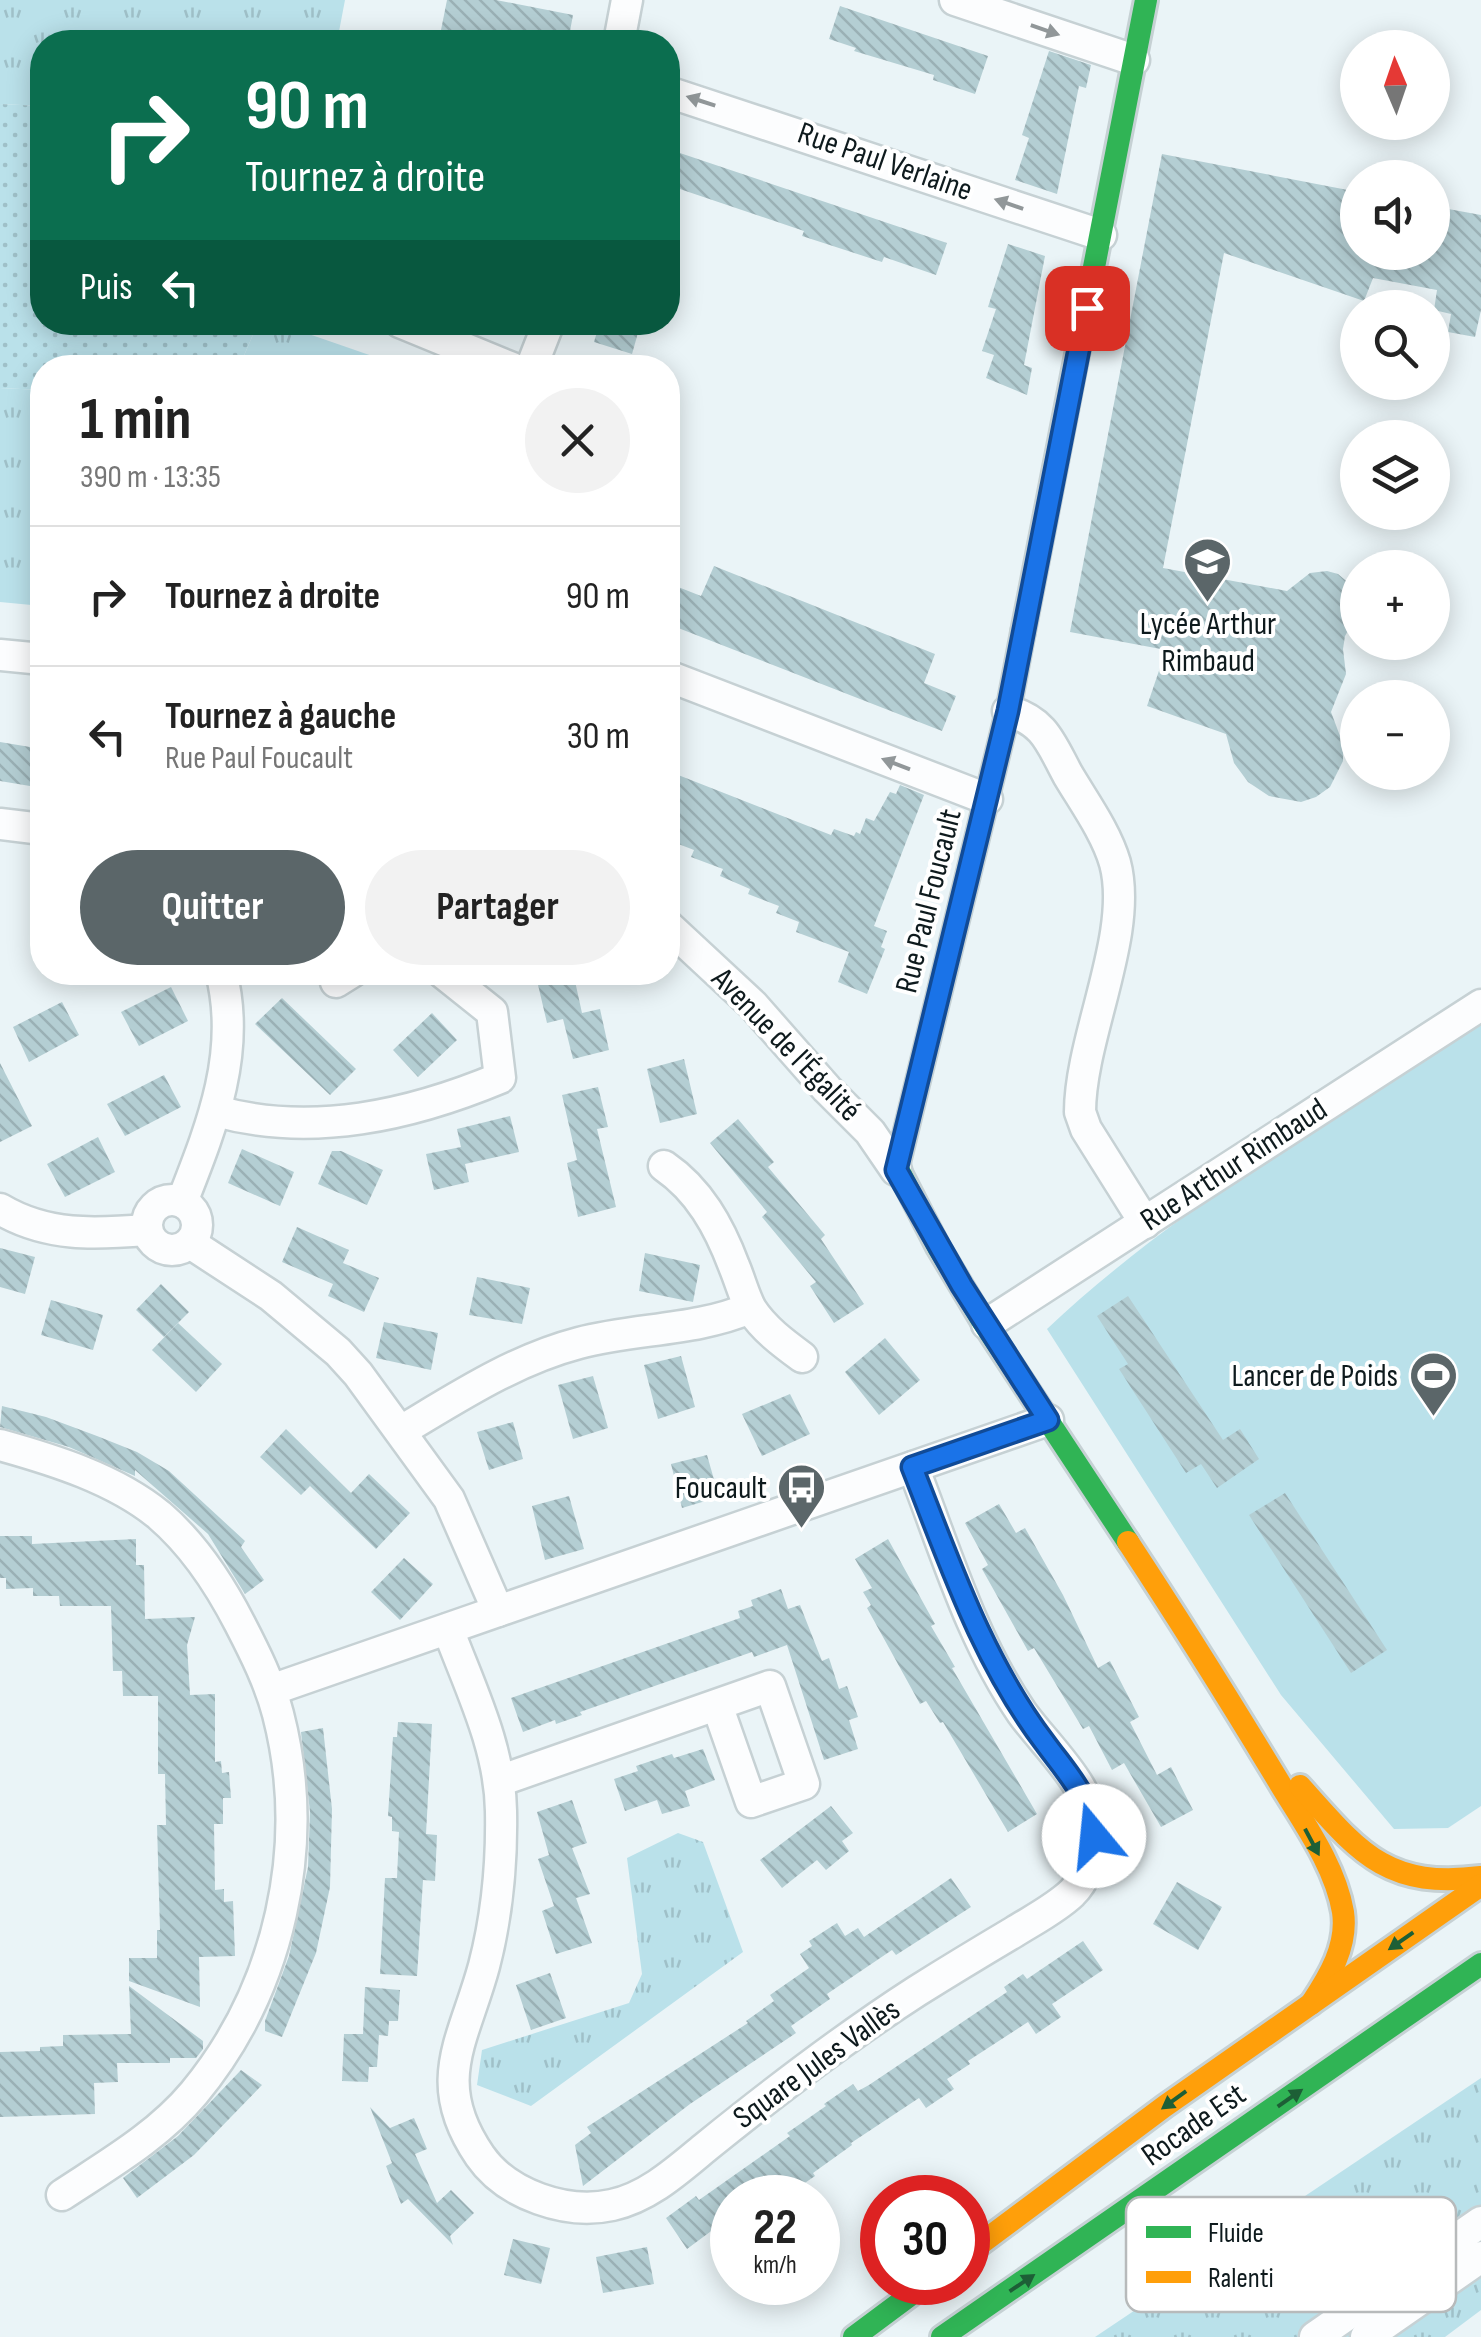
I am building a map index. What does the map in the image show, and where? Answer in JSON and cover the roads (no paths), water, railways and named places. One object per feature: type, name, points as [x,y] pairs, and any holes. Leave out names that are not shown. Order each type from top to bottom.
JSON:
[{"type":"street","points":[[621,30],[627,0]]},
{"type":"street","points":[[956,0],[1134,60]]},
{"type":"street","name":"Rue Paul Foucault","points":[[896,1170],[1008,711],[1146,0]]},
{"type":"street","name":"Rue Paul Verlaine","points":[[680,96],[1101,235]]},
{"type":"street","points":[[432,335],[480,355]]},
{"type":"street","points":[[0,655],[30,658]]},
{"type":"street","points":[[680,681],[988,799]]},
{"type":"street","points":[[1008,711],[1030,718],[1046,734],[1106,840],[1116,866],[1119,906],[1080,1112],[1086,1129],[1145,1223]]},
{"type":"street","points":[[0,824],[30,828]]},
{"type":"street","name":"Avenue de l'Égalité","points":[[680,937],[753,1004],[870,1132],[896,1170]]},
{"type":"street","points":[[182,1202],[216,1110],[228,1045],[224,985]]},
{"type":"street","points":[[216,1110],[272,1121],[355,1120],[425,1105],[500,1078],[492,1012],[458,985]]},
{"type":"street","name":"Rue Arthur Rimbaud","points":[[987,1324],[1481,1005]]},
{"type":"street","points":[[664,1166],[689,1186],[710,1216],[728,1248],[750,1308],[773,1334],[802,1357]]},
{"type":"street","points":[[896,1170],[987,1324],[1246,1726],[1317,1852],[1343,1911],[1344,1932],[1336,1958],[1310,2004]]},
{"type":"street","points":[[167,1200],[182,1202],[197,1220],[197,1231],[190,1244],[177,1250],[162,1249],[151,1239],[147,1220],[154,1207],[167,1200]]},
{"type":"street","points":[[0,1209],[26,1223],[58,1231],[96,1234],[147,1230]]},
{"type":"street","points":[[190,1244],[271,1296],[338,1352],[450,1499],[498,1611]]},
{"type":"street","points":[[401,1431],[536,1356],[608,1336],[703,1324],[750,1308]]},
{"type":"street","points":[[271,1690],[1048,1420]]},
{"type":"street","points":[[0,1445],[95,1478],[158,1515],[214,1576],[271,1690],[288,1770],[291,1841],[284,1898],[258,1988],[235,2034],[182,2106],[139,2144],[62,2195]]},
{"type":"street","name":"Square Jules Vallès","points":[[448,1628],[495,1752],[500,1781],[496,1901],[483,1967],[454,2058],[458,2105],[479,2154],[503,2180],[534,2197],[558,2203],[610,2206],[654,2187],[837,2046],[916,1992],[1058,1905],[1084,1879],[1094,1836],[1088,1804],[1022,1713],[991,1662],[912,1467]]},
{"type":"street","points":[[500,1781],[717,1705]]},
{"type":"street","points":[[1246,1726],[1372,1862],[1395,1874],[1481,1881]]},
{"type":"street","name":"Rocade Est","points":[[990,2237],[1165,2106],[1481,1881]]},
{"type":"street","name":"Rocade Est","points":[[1144,2197],[1481,1964]]},
{"type":"street","name":"Rocade Est","points":[[942,2337],[1126,2210]]},
{"type":"street","points":[[1456,2239],[1481,2222]]},
{"type":"street","points":[[1456,2274],[1481,2257]]},
{"type":"street","points":[[854,2337],[897,2305]]},
{"type":"street","points":[[1315,2337],[1351,2312]]},
{"type":"street","points":[[1366,2337],[1402,2312]]},
{"type":"place","name":"Lycée Arthur Rimbaud","points":[[1208,604]]},
{"type":"place","name":"Lancer de Poids","points":[[1433,1418]]},
{"type":"place","name":"Foucault","points":[[802,1530]]}]
